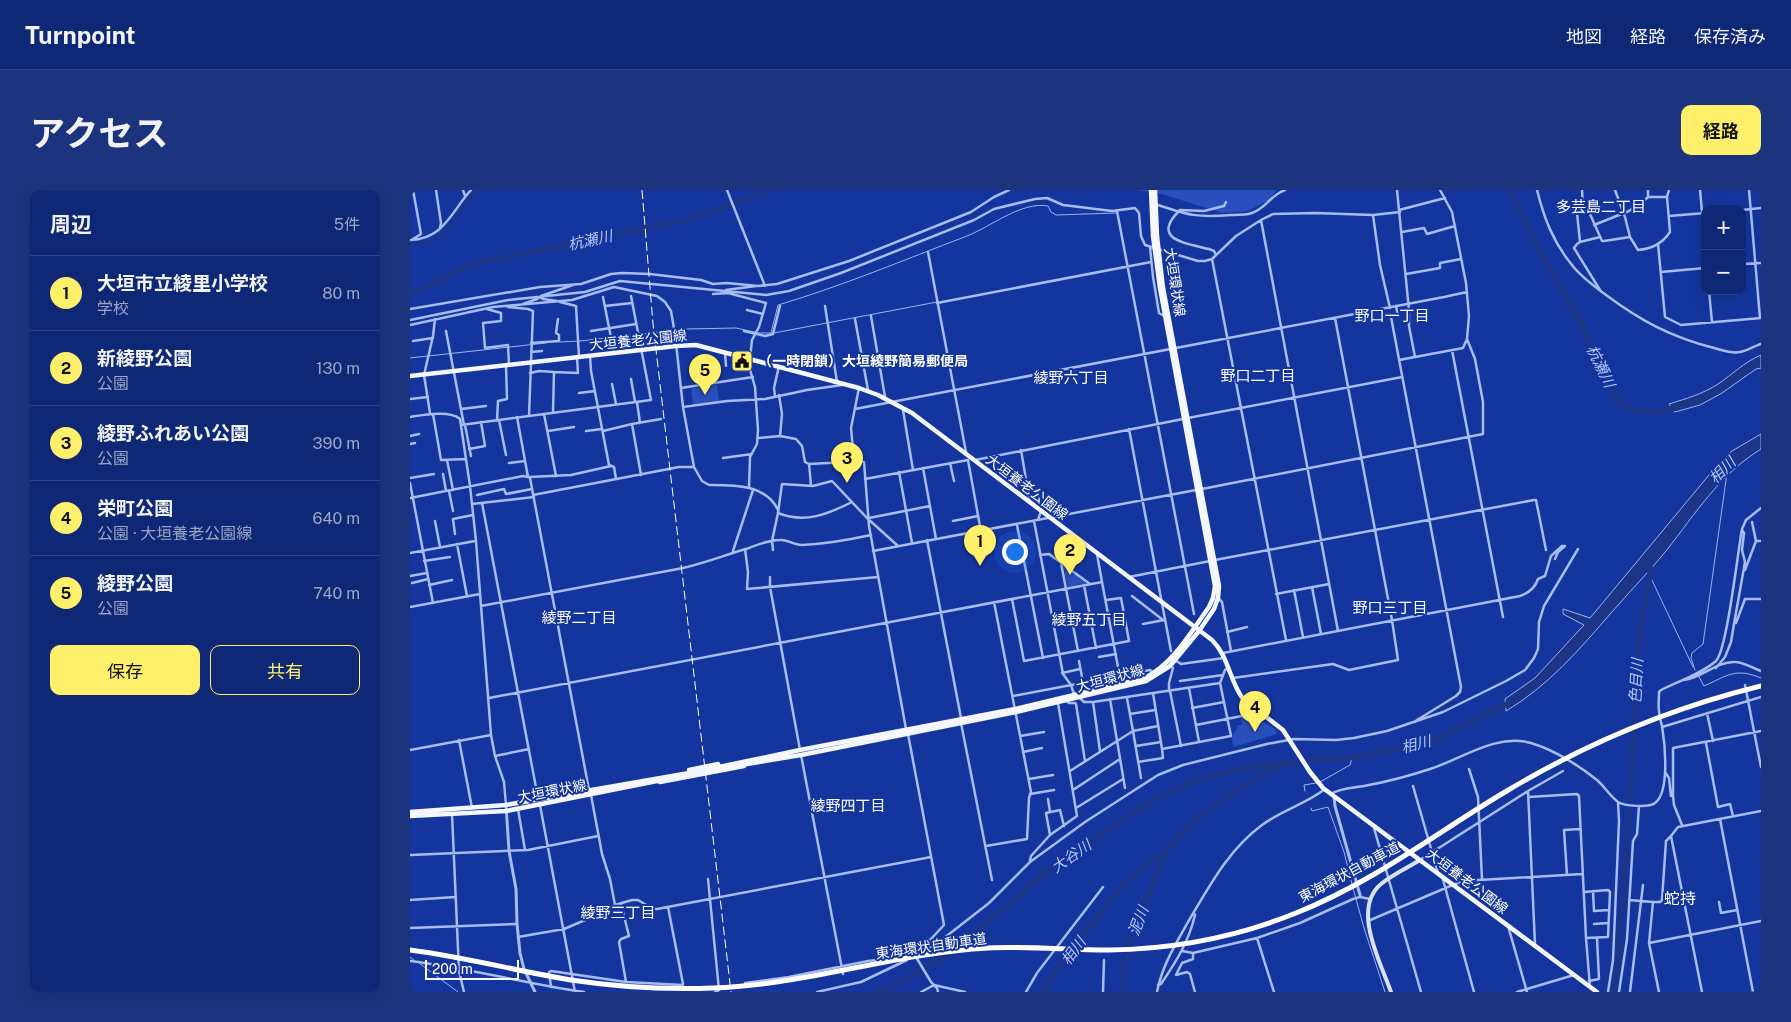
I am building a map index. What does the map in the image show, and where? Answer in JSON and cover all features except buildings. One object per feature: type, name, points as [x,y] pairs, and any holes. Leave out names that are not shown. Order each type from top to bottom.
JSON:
[{"type":"highway","name":"東海環状自動車道","points":[[410,950],[596,983],[652,988],[694,989],[779,982],[961,950],[1009,948],[1136,949],[1207,940],[1270,923],[1332,898],[1372,876],[1520,783],[1595,744],[1677,711],[1761,686]]},
{"type":"main road","name":"大垣環状線","points":[[1152,190],[1154,201]]},
{"type":"main road","name":"大垣環状線","points":[[1015,711],[1146,681],[1162,672],[1175,660],[1199,631],[1214,609],[1218,598],[1219,586],[1162,288],[1155,236],[1155,190]]},
{"type":"main road","name":"大垣環状線","points":[[1162,288],[1164,316],[1173,350]]},
{"type":"main road","name":"大垣養老公園線","points":[[410,376],[696,345],[859,388],[894,403],[1041,511],[1219,647],[1229,666],[1238,692],[1243,699],[1284,730],[1310,772],[1324,789],[1597,992]]},
{"type":"main road","name":"大垣環状線","points":[[410,816],[452,814],[539,802],[1058,703],[1145,678],[1154,673],[1173,656],[1209,607],[1215,586],[1213,561]]},
{"type":"main road","points":[[656,780],[714,765],[747,762]]},
{"type":"main road","name":"大垣環状線","points":[[410,812],[472,808],[518,808],[539,802]]},
{"type":"main road","points":[[1391,992],[1368,921],[1367,912],[1370,899],[1380,885],[1420,860]]},
{"type":"street","points":[[410,239],[421,234],[413,190]]},
{"type":"street","points":[[436,190],[441,223],[439,231]]},
{"type":"street","points":[[463,190],[465,196]]},
{"type":"street","points":[[410,239],[430,237],[439,231],[471,190]]},
{"type":"street","points":[[727,190],[765,286]]},
{"type":"street","points":[[410,309],[540,287],[586,283],[611,274],[622,273],[701,280],[714,284],[727,283],[765,286],[788,282],[849,261],[971,212],[1009,190]]},
{"type":"street","points":[[1154,201],[1177,212],[1198,217],[1246,215],[1257,211],[1269,202],[1274,195],[1285,190]]},
{"type":"street","points":[[1397,190],[1409,304],[1409,326],[1415,357]]},
{"type":"street","points":[[1399,360],[1464,347],[1467,338],[1467,292],[1455,226],[1452,212],[1440,190]]},
{"type":"street","points":[[1537,190],[1547,224],[1561,251],[1573,266],[1600,291],[1639,319],[1682,339],[1739,353],[1761,344]]},
{"type":"street","points":[[1582,190],[1584,209],[1590,214],[1602,241],[1630,237]]},
{"type":"street","points":[[1615,190],[1630,237],[1638,250],[1650,249],[1670,232],[1667,197],[1669,190]]},
{"type":"street","points":[[1648,190],[1648,197]]},
{"type":"street","points":[[1700,190],[1702,205]]},
{"type":"street","points":[[1658,244],[1665,317],[1681,325],[1761,318],[1749,190]]},
{"type":"street","points":[[1594,225],[1629,211],[1648,197],[1667,197]]},
{"type":"street","points":[[410,320],[508,300],[584,292],[620,281],[766,295],[789,291],[840,274],[962,225],[994,209],[1035,199],[1047,198],[1063,205],[1117,211],[1135,208],[1139,212],[1142,241],[1145,245],[1198,261],[1204,261],[1212,259],[1236,236],[1273,214],[1373,215],[1400,211],[1445,198]]},
{"type":"street","points":[[1216,255],[1210,249],[1178,242],[1172,238],[1168,228],[1170,222],[1180,210],[1204,211],[1224,206],[1226,202]]},
{"type":"street","points":[[1746,210],[1761,208]]},
{"type":"street","points":[[1580,242],[1577,214],[1584,209]]},
{"type":"street","points":[[1117,211],[1194,614]]},
{"type":"street","points":[[1669,216],[1701,213]]},
{"type":"street","points":[[1373,215],[1380,265],[1390,308]]},
{"type":"street","points":[[1260,220],[1338,631]]},
{"type":"street","points":[[1402,232],[1424,228],[1426,234],[1455,226]]},
{"type":"street","points":[[1600,237],[1580,242],[1574,248],[1600,291]]},
{"type":"street","points":[[1150,247],[1159,312],[1164,316]]},
{"type":"street","points":[[928,252],[969,458],[981,532]]},
{"type":"street","points":[[1212,259],[1286,641]]},
{"type":"street","points":[[1406,274],[1440,268],[1440,263],[1461,260]]},
{"type":"street","points":[[937,303],[1151,262]]},
{"type":"street","points":[[1746,264],[1761,263]]},
{"type":"street","points":[[1662,272],[1701,268]]},
{"type":"street","points":[[522,305],[542,295],[578,284]]},
{"type":"street","points":[[713,294],[758,286]]},
{"type":"street","points":[[410,325],[506,306],[560,302],[614,288],[652,295],[661,299],[669,307],[694,467],[706,484],[751,489],[768,496],[778,511],[796,518],[816,518],[852,502]]},
{"type":"street","points":[[724,292],[766,303],[756,334],[752,340],[749,366],[757,400],[758,438],[749,463],[751,489],[733,551]]},
{"type":"street","points":[[855,409],[1173,350],[1467,292]]},
{"type":"street","points":[[1709,295],[1712,322]]},
{"type":"street","points":[[463,425],[651,400],[631,296]]},
{"type":"street","points":[[530,373],[539,371],[578,373],[576,306],[540,297]]},
{"type":"street","points":[[603,297],[614,353]]},
{"type":"street","points":[[605,306],[632,303]]},
{"type":"street","points":[[506,306],[532,311],[529,416]]},
{"type":"street","points":[[744,330],[765,336],[773,334],[780,306]]},
{"type":"street","points":[[825,306],[838,382]]},
{"type":"street","points":[[1396,306],[1398,316],[1391,317],[1461,687],[1460,692],[1415,722]]},
{"type":"street","points":[[487,309],[501,313],[501,321],[483,323],[485,348],[508,345],[507,399],[498,401],[498,420],[506,455]]},
{"type":"street","points":[[747,310],[763,314]]},
{"type":"street","points":[[871,316],[885,399]]},
{"type":"street","points":[[1233,678],[1333,664],[1348,670],[1395,661],[1399,658],[1335,318]]},
{"type":"street","points":[[435,319],[433,338],[424,375],[440,460],[466,459]]},
{"type":"street","points":[[531,343],[560,340],[560,335],[556,333],[558,319]]},
{"type":"street","points":[[855,319],[868,392]]},
{"type":"street","points":[[591,331],[636,324]]},
{"type":"street","points":[[446,330],[463,425],[476,540],[491,735],[495,756],[504,782],[509,851],[516,889],[518,937],[522,962],[535,992]]},
{"type":"street","points":[[413,341],[433,338]]},
{"type":"street","points":[[874,551],[1416,449],[1483,434],[1484,409],[1474,360],[1467,338]]},
{"type":"street","points":[[1452,350],[1503,618]]},
{"type":"street","points":[[531,352],[542,351]]},
{"type":"street","points":[[726,352],[726,366]]},
{"type":"street","points":[[590,356],[609,465],[614,467],[616,479]]},
{"type":"street","points":[[779,366],[774,388],[782,414],[780,436]]},
{"type":"street","points":[[553,412],[554,372]]},
{"type":"street","points":[[682,388],[753,377]]},
{"type":"street","points":[[865,479],[1402,377]]},
{"type":"street","points":[[631,378],[640,422]]},
{"type":"street","points":[[612,384],[616,404]]},
{"type":"street","points":[[684,407],[727,401],[757,400],[844,384]]},
{"type":"street","points":[[854,460],[851,428],[859,388]]},
{"type":"street","points":[[580,393],[595,391]]},
{"type":"street","points":[[410,399],[428,397]]},
{"type":"street","points":[[461,409],[486,406]]},
{"type":"street","points":[[902,408],[913,470]]},
{"type":"street","points":[[410,417],[432,414],[456,416],[463,425],[471,456]]},
{"type":"street","points":[[544,414],[556,476]]},
{"type":"street","points":[[517,417],[534,496],[603,861],[610,879],[615,905]]},
{"type":"street","points":[[586,431],[602,430],[661,418]]},
{"type":"street","points":[[470,449],[485,446],[481,422]]},
{"type":"street","points":[[632,424],[641,475]]},
{"type":"street","points":[[548,431],[574,427]]},
{"type":"street","points":[[1129,429],[1171,651]]},
{"type":"street","points":[[410,436],[419,434]]},
{"type":"street","points":[[758,438],[780,436],[796,439],[802,446],[805,462],[808,464],[811,485]]},
{"type":"street","points":[[410,444],[415,443]]},
{"type":"street","points":[[1022,450],[1030,504]]},
{"type":"street","points":[[723,458],[752,454]]},
{"type":"street","points":[[446,460],[453,511]]},
{"type":"street","points":[[808,464],[854,460],[864,462],[871,535],[878,577],[944,925],[931,939],[914,950],[938,992]]},
{"type":"street","points":[[509,462],[525,461]]},
{"type":"street","points":[[950,463],[954,481]]},
{"type":"street","points":[[411,498],[523,476],[556,476],[611,466]]},
{"type":"street","points":[[472,504],[534,496],[680,467],[694,467]]},
{"type":"street","points":[[923,468],[936,539]]},
{"type":"street","points":[[899,472],[912,544]]},
{"type":"street","points":[[410,478],[434,474]]},
{"type":"street","points":[[443,474],[449,490]]},
{"type":"street","points":[[774,550],[772,541],[782,484],[811,485],[832,481],[898,546]]},
{"type":"street","points":[[410,483],[411,498],[432,603]]},
{"type":"street","points":[[477,495],[504,489],[506,494],[532,488]]},
{"type":"street","points":[[1128,577],[1536,500],[1546,550]]},
{"type":"street","points":[[482,502],[575,991]]},
{"type":"street","points":[[869,518],[930,506]]},
{"type":"street","points":[[1359,896],[1332,795],[1339,790],[1430,769],[1484,746],[1499,742],[1522,741],[1541,746],[1573,764],[1597,780],[1618,802],[1626,805],[1651,805],[1657,802],[1665,772],[1662,727],[1659,713],[1659,692],[1704,669],[1717,659],[1728,619],[1742,529],[1746,520],[1761,508]]},
{"type":"street","points":[[1038,520],[1041,511]]},
{"type":"street","points":[[455,534],[452,519],[473,515]]},
{"type":"street","points":[[410,517],[416,516]]},
{"type":"street","points":[[953,522],[978,516]]},
{"type":"street","points":[[435,521],[440,547]]},
{"type":"street","points":[[1034,521],[1062,673],[1077,697],[1084,702],[1093,702],[1220,683]]},
{"type":"street","points":[[1744,571],[1747,568],[1756,541],[1752,522]]},
{"type":"street","points":[[1017,525],[1043,658]]},
{"type":"street","points":[[1716,668],[1725,657],[1731,642],[1745,562],[1742,550],[1744,533],[1742,529]]},
{"type":"street","points":[[481,606],[692,566],[714,560],[733,551],[781,539],[792,544],[801,545],[843,541],[871,535]]},
{"type":"street","points":[[410,553],[476,540]]},
{"type":"street","points":[[927,540],[992,880]]},
{"type":"street","points":[[1756,541],[1761,541]]},
{"type":"street","points":[[457,544],[467,596]]},
{"type":"street","points":[[1175,660],[1181,664],[1224,655],[1230,651],[1500,600],[1527,593],[1540,578],[1545,576],[1551,556],[1562,546],[1565,546],[1558,552],[1555,559]]},
{"type":"street","points":[[745,549],[748,572],[747,589],[878,577]]},
{"type":"street","points":[[817,992],[861,982],[916,956],[955,930],[989,903],[1030,862],[1092,818],[1158,775],[1208,758],[1291,740],[1336,740],[1387,731],[1469,701],[1506,681],[1529,666],[1538,649],[1539,622],[1544,606],[1578,549]]},
{"type":"street","points":[[1040,555],[1049,554],[1090,584]]},
{"type":"street","points":[[1097,554],[1121,684]]},
{"type":"street","points":[[424,562],[450,556]]},
{"type":"street","points":[[1061,563],[1078,651]]},
{"type":"street","points":[[410,576],[427,573]]},
{"type":"street","points":[[770,577],[780,644],[843,974]]},
{"type":"street","points":[[412,583],[428,580]]},
{"type":"street","points":[[429,585],[452,580]]},
{"type":"street","points":[[489,698],[1102,582]]},
{"type":"street","points":[[1276,594],[1330,584]]},
{"type":"street","points":[[1084,585],[1096,648]]},
{"type":"street","points":[[1312,587],[1321,634]]},
{"type":"street","points":[[1294,590],[1303,637]]},
{"type":"street","points":[[410,608],[480,594]]},
{"type":"street","points":[[1132,596],[1164,620]]},
{"type":"street","points":[[1012,599],[1024,661],[1129,641],[1121,598],[1106,600]]},
{"type":"street","points":[[1218,598],[1222,602],[1230,651]]},
{"type":"street","points":[[1734,624],[1738,622],[1745,599],[1761,599]]},
{"type":"street","points":[[986,846],[1026,839],[1030,794],[1024,752],[994,602]]},
{"type":"street","points":[[1143,624],[1164,620]]},
{"type":"street","points":[[1227,632],[1247,627]]},
{"type":"street","points":[[1098,657],[1116,654]]},
{"type":"street","points":[[1079,661],[1082,677]]},
{"type":"street","points":[[1679,681],[1696,678],[1716,668],[1736,662],[1761,671]]},
{"type":"street","points":[[1162,749],[1230,736],[1220,683],[1229,666]]},
{"type":"street","points":[[1173,668],[1169,682],[1181,746]]},
{"type":"street","points":[[1062,673],[1080,669]]},
{"type":"street","points":[[1092,676],[1119,670]]},
{"type":"street","points":[[1013,696],[1150,670],[1154,673]]},
{"type":"street","points":[[1180,681],[1223,675]]},
{"type":"street","points":[[1745,685],[1761,767]]},
{"type":"street","points":[[1189,688],[1199,742]]},
{"type":"street","points":[[1138,762],[1163,758],[1153,693]]},
{"type":"street","points":[[1127,697],[1141,778]]},
{"type":"street","points":[[1662,727],[1761,697]]},
{"type":"street","points":[[1110,699],[1125,788]]},
{"type":"street","points":[[1066,701],[1076,704],[1085,761]]},
{"type":"street","points":[[1093,702],[1100,751]]},
{"type":"street","points":[[1192,708],[1224,702]]},
{"type":"street","points":[[1030,862],[1031,856],[1050,835],[1077,816],[1058,703]]},
{"type":"street","points":[[1130,714],[1156,710]]},
{"type":"street","points":[[1707,712],[1713,740]]},
{"type":"street","points":[[1196,725],[1252,714]]},
{"type":"street","points":[[1070,771],[1133,731],[1158,726]]},
{"type":"street","points":[[1682,826],[1674,805],[1673,748],[1761,731]]},
{"type":"street","points":[[1020,736],[1044,732]]},
{"type":"street","points":[[410,750],[491,735]]},
{"type":"street","points":[[458,740],[472,808]]},
{"type":"street","points":[[1136,746],[1161,742]]},
{"type":"street","points":[[1706,742],[1718,807],[1730,804],[1733,816]]},
{"type":"street","points":[[1024,752],[1042,748]]},
{"type":"street","points":[[495,756],[529,749]]},
{"type":"street","points":[[1073,790],[1120,760]]},
{"type":"street","points":[[1468,769],[1478,797],[1482,879]]},
{"type":"street","points":[[1420,860],[1432,850],[1562,772]]},
{"type":"street","points":[[1665,772],[1667,773],[1671,796],[1673,796]]},
{"type":"street","points":[[1029,779],[1052,775]]},
{"type":"street","points":[[1076,808],[1124,779]]},
{"type":"street","points":[[1413,786],[1474,992]]},
{"type":"street","points":[[1157,992],[1166,961],[1226,861],[1243,841],[1274,817],[1286,809],[1314,798],[1324,789]]},
{"type":"street","points":[[1030,794],[1054,790]]},
{"type":"street","points":[[1528,791],[1536,942],[1534,946]]},
{"type":"street","points":[[1528,797],[1577,794],[1579,796],[1590,987]]},
{"type":"street","points":[[1048,800],[1050,812]]},
{"type":"street","points":[[1608,992],[1613,960],[1619,821],[1618,802]]},
{"type":"street","points":[[1619,992],[1626,939],[1633,841],[1637,834],[1639,805]]},
{"type":"street","points":[[518,808],[525,850]]},
{"type":"street","points":[[1050,835],[1046,813],[1060,810],[1064,826]]},
{"type":"street","points":[[1629,900],[1660,902],[1662,900],[1666,840],[1674,830],[1682,826],[1761,811]]},
{"type":"street","points":[[452,814],[459,968],[464,992]]},
{"type":"street","points":[[1720,819],[1753,992]]},
{"type":"street","points":[[1374,826],[1421,992]]},
{"type":"street","points":[[1567,875],[1564,830],[1580,829]]},
{"type":"street","points":[[410,855],[525,850],[598,836]]},
{"type":"street","points":[[1671,836],[1702,992]]},
{"type":"street","points":[[518,937],[564,929],[615,905],[638,900],[653,909],[668,907],[932,857]]},
{"type":"street","points":[[1368,921],[1462,881],[1582,874]]},
{"type":"street","points":[[708,879],[719,990]]},
{"type":"street","points":[[1630,992],[1643,885]]},
{"type":"street","points":[[1026,992],[1042,966],[1103,886]]},
{"type":"street","points":[[1584,892],[1608,890],[1610,892],[1608,937],[1586,938]]},
{"type":"street","points":[[1593,891],[1594,910],[1609,910]]},
{"type":"street","points":[[1182,952],[1193,953],[1257,938],[1300,923],[1359,896],[1370,899]]},
{"type":"street","points":[[410,900],[455,897]]},
{"type":"street","points":[[1653,902],[1649,943],[1659,992]]},
{"type":"street","points":[[1719,902],[1721,912],[1737,910]]},
{"type":"street","points":[[621,904],[629,936],[618,942],[628,992]]},
{"type":"street","points":[[668,907],[684,992]]},
{"type":"street","points":[[1158,985],[1161,984],[1182,952],[1192,929],[1196,915],[1194,913]]},
{"type":"street","points":[[1649,943],[1761,921]]},
{"type":"street","points":[[1594,924],[1608,923]]},
{"type":"street","points":[[410,928],[517,924]]},
{"type":"street","points":[[1508,926],[1526,991]]},
{"type":"street","points":[[1257,938],[1274,992]]},
{"type":"street","points":[[1589,981],[1599,979],[1597,938]]},
{"type":"street","points":[[1193,953],[1193,959],[1182,963],[1176,974],[1188,972],[1195,992]]},
{"type":"street","points":[[715,992],[719,990],[724,991],[741,984],[896,957],[916,956]]},
{"type":"street","points":[[1103,992],[1104,960]]},
{"type":"street","points":[[410,961],[459,968],[531,984],[584,992]]},
{"type":"street","points":[[551,987],[549,972],[626,982],[683,985]]},
{"type":"street","points":[[1517,992],[1526,991],[1574,975]]},
{"type":"street","points":[[921,992],[933,984],[965,992]]},
{"type":"street","points":[[733,987],[734,992]]},
{"type":"shaded area","points":[[1138,190],[1277,190],[1267,201],[1248,211],[1222,213],[1162,194]]},
{"type":"shaded area","points":[[717,384],[719,401],[693,404],[691,389]]},
{"type":"shaded area","points":[[1063,566],[1086,583],[1068,587]]},
{"type":"shaded area","points":[[1254,716],[1275,729],[1277,734],[1234,747],[1232,741],[1233,733],[1236,731],[1237,725],[1242,725],[1241,718]]},
{"type":"water","points":[[1761,355],[1761,368],[1756,369],[1722,393],[1700,405],[1675,412],[1669,404],[1712,388],[1749,361]]},
{"type":"water","points":[[1761,434],[1761,449],[1746,459],[1720,483],[1659,559],[1575,654],[1536,690],[1506,711],[1505,699],[1535,678],[1584,625],[1563,614],[1563,609],[1590,618],[1714,469],[1732,451]]},
{"type":"waterway","points":[[410,243],[434,241],[445,232],[478,190]]},
{"type":"waterway","name":"杭瀬川","points":[[410,295],[477,263],[686,220],[773,190]]},
{"type":"waterway","name":"杭瀬川","points":[[1509,190],[1534,241],[1579,320],[1613,392],[1620,401],[1632,410],[1645,412],[1678,407]]},
{"type":"waterway","points":[[560,342],[686,329],[736,328],[759,333],[771,333],[778,305],[849,281],[967,236],[1028,207],[1048,206],[1051,212],[1056,215],[1116,213]]},
{"type":"waterway","points":[[774,333],[937,302]]},
{"type":"waterway","points":[[410,358],[546,343]]},
{"type":"waterway","points":[[1695,670],[1691,658],[1692,653],[1703,644],[1727,473]]},
{"type":"waterway","name":"色目川","points":[[1630,799],[1639,634],[1650,576],[1650,565]]},
{"type":"waterway","points":[[1650,576],[1693,667]]},
{"type":"waterway","points":[[1698,675],[1704,686],[1725,676],[1738,673],[1761,678]]},
{"type":"waterway","name":"相川","points":[[1043,992],[1058,968],[1118,890],[1140,869],[1165,853],[1182,833],[1213,806],[1268,771],[1286,764],[1315,759],[1364,756],[1434,741],[1511,702]]},
{"type":"waterway","points":[[1320,782],[1350,765],[1352,758]]},
{"type":"waterway","name":"大谷川","points":[[876,992],[901,981],[948,953],[1061,861],[1152,801],[1187,785],[1218,775],[1248,768],[1279,764]]},
{"type":"waterway","points":[[1305,791],[1304,785],[1316,783]]},
{"type":"waterway","points":[[1311,808],[1312,811],[1328,807],[1344,852],[1352,884]]},
{"type":"waterway","name":"色目川","points":[[1614,992],[1629,811]]},
{"type":"waterway","name":"泥川","points":[[1124,992],[1124,964],[1130,942],[1165,853]]},
{"type":"waterway","points":[[1353,888],[1385,992]]},
{"type":"waterway","points":[[410,957],[415,961]]},
{"type":"waterway","points":[[419,963],[458,992]]},
{"type":"railway","points":[[642,190],[653,324],[731,992]]},
{"type":"place","name":"（一時閉鎖）大垣綾野簡易郵便局","points":[[742,361]]},
{"type":"place","name":"綾野公園","points":[[705,395]]},
{"type":"place","name":"綾野ふれあい公園","points":[[847,483]]},
{"type":"place","name":"大垣市立綾里小学校","points":[[980,566]]},
{"type":"place","name":"新綾野公園","points":[[1070,575]]},
{"type":"place","name":"栄町公園","points":[[1255,732]]},
{"type":"district","name":"多芸島二丁目","points":[[1601,206]]},
{"type":"district","name":"野口一丁目","points":[[1392,315]]},
{"type":"district","name":"野口二丁目","points":[[1258,375]]},
{"type":"district","name":"綾野六丁目","points":[[1071,377]]},
{"type":"district","name":"野口三丁目","points":[[1390,607]]},
{"type":"district","name":"綾野二丁目","points":[[579,617]]},
{"type":"district","name":"綾野五丁目","points":[[1089,619]]},
{"type":"district","name":"綾野四丁目","points":[[848,805]]},
{"type":"district","name":"蛇持","points":[[1680,898]]},
{"type":"district","name":"綾野三丁目","points":[[618,912]]}]
